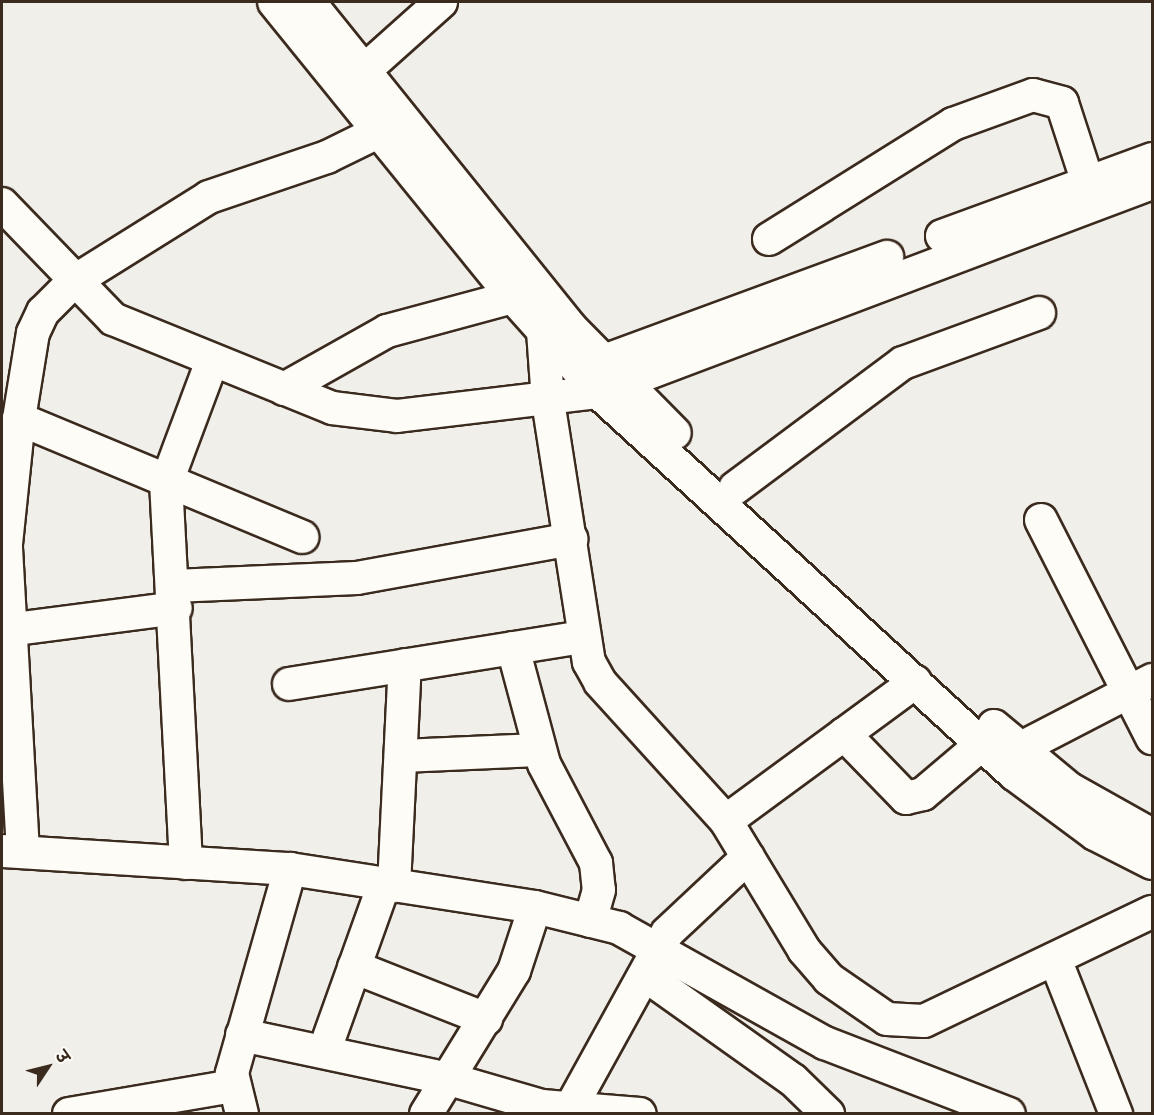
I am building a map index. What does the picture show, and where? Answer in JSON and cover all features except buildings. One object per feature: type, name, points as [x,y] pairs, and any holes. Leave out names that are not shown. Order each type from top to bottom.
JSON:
[{"type":"street","points":[[274,2],[543,331],[735,488],[1019,749],[1080,795],[1152,835]]},
{"type":"street","points":[[309,2],[365,70],[601,377],[915,682],[982,744],[1095,834],[1152,863]]},
{"type":"street","points":[[365,70],[441,2]]},
{"type":"street","points":[[769,239],[953,124],[1033,96],[1062,104],[1087,180]]},
{"type":"street","points":[[378,132],[327,157],[209,197],[73,282],[43,312],[33,333],[19,419],[4,543],[15,629],[12,852],[290,869],[535,907],[590,921],[660,948],[825,1043],[1009,1113]]},
{"type":"street","points":[[2,204],[73,282],[113,320],[284,389],[367,416],[548,401],[601,377],[1087,180],[1152,159]]},
{"type":"street","points":[[601,377],[1152,183]]},
{"type":"street","points":[[284,389],[387,331],[513,297]]},
{"type":"street","points":[[735,488],[903,363],[1039,313]]},
{"type":"street","points":[[543,331],[548,401],[571,539],[582,637],[600,682],[726,821],[804,950],[829,980],[861,1007],[887,1019],[924,1022],[953,1011],[1152,912]]},
{"type":"street","points":[[186,863],[175,597],[166,484],[212,361]]},
{"type":"street","points":[[19,419],[166,484],[302,537]]},
{"type":"street","points":[[1041,520],[1141,687],[1152,738]]},
{"type":"street","points":[[15,629],[175,597],[357,579],[571,539]]},
{"type":"street","points":[[289,684],[582,637]]},
{"type":"street","points":[[513,648],[539,750],[596,863],[599,890],[590,921]]},
{"type":"street","points":[[324,1052],[354,967],[389,885],[401,756],[405,665]]},
{"type":"street","points":[[726,821],[915,682]]},
{"type":"street","points":[[1019,749],[1141,687]]},
{"type":"street","points":[[844,734],[906,798],[923,794],[982,744]]},
{"type":"street","points":[[401,756],[539,750]]},
{"type":"street","points":[[552,1110],[645,975],[680,918],[748,857]]},
{"type":"street","points":[[85,1112],[237,1100],[242,1035],[290,869]]},
{"type":"street","points":[[426,1113],[514,971],[535,907]]},
{"type":"street","points":[[1054,959],[1116,1113]]},
{"type":"street","points":[[354,967],[486,1019]]},
{"type":"street","points":[[645,975],[793,1080],[828,1113]]},
{"type":"street","points":[[242,1035],[449,1079],[552,1110],[640,1113]]}]
